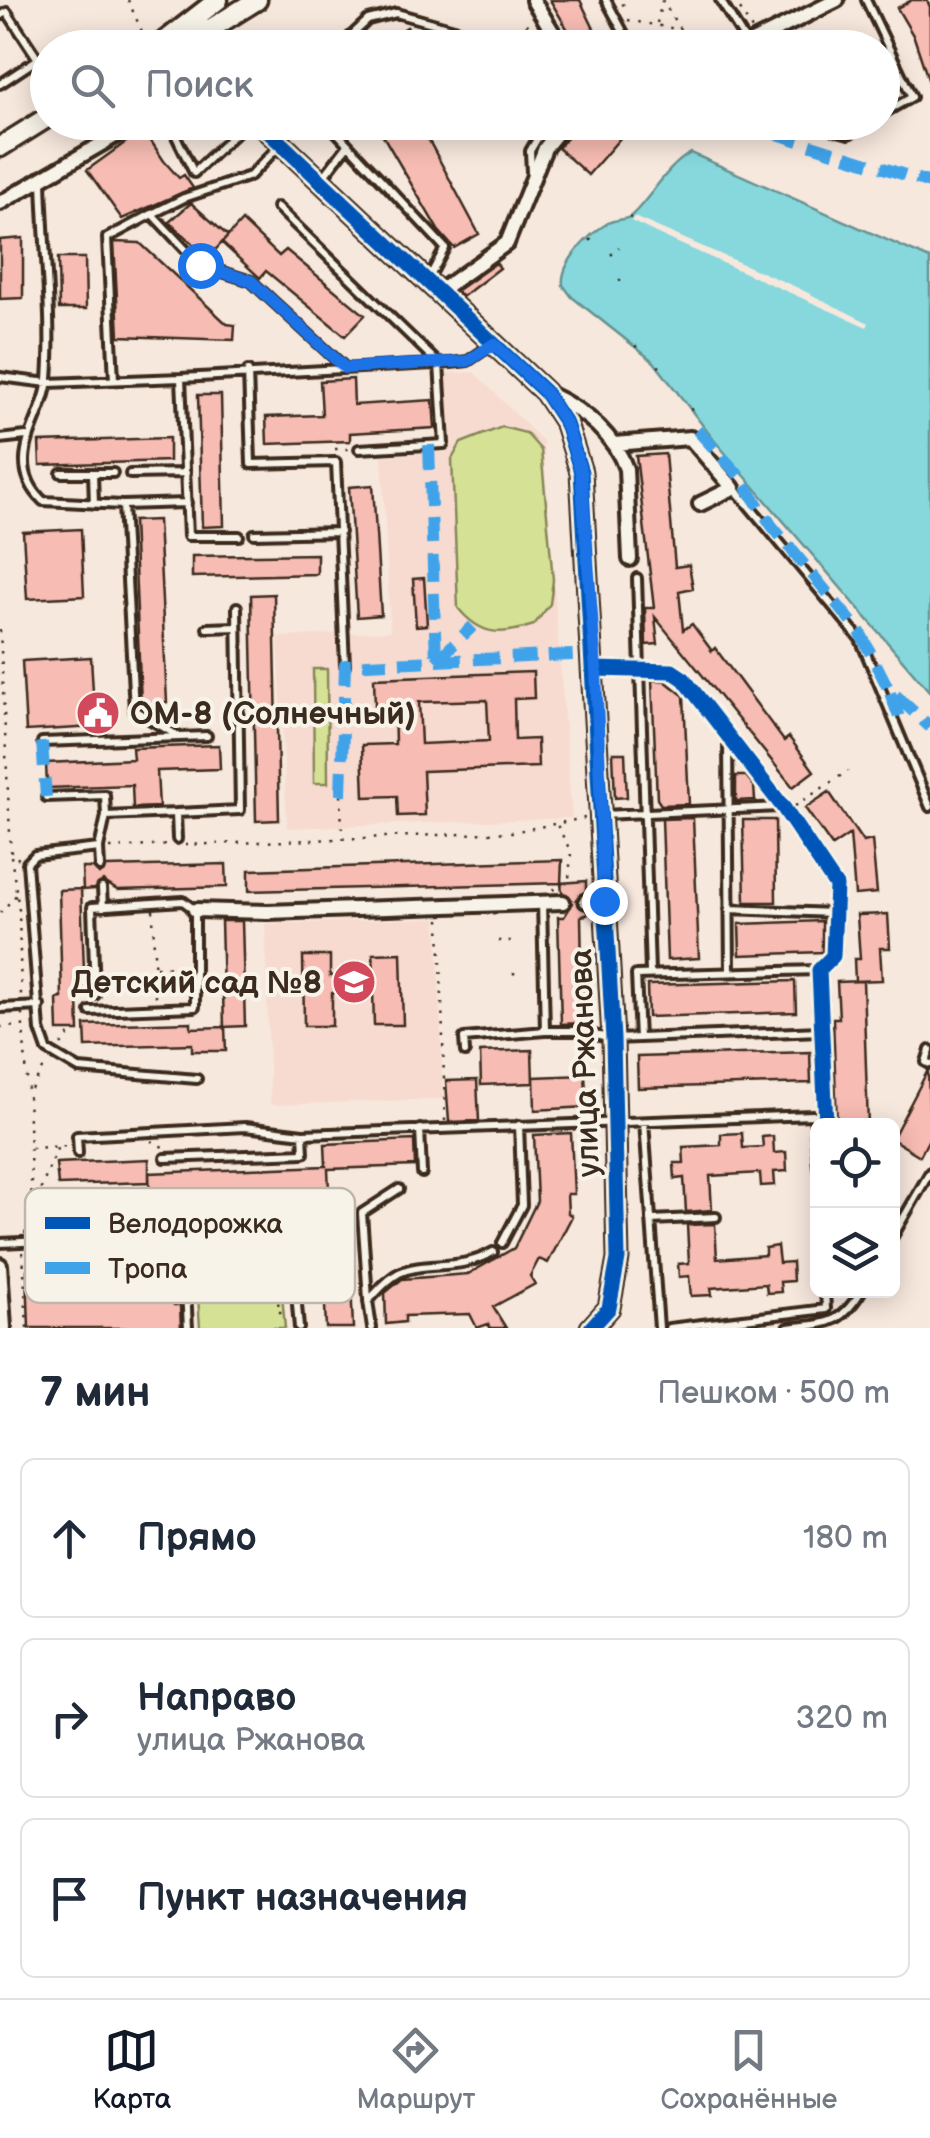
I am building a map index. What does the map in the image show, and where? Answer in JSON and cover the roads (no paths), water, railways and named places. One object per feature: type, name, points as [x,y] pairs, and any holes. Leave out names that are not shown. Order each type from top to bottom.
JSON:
[{"type":"street","points":[[208,30],[258,0]]},
{"type":"street","points":[[533,0],[550,30]]},
{"type":"street","points":[[776,30],[837,0]]},
{"type":"street","points":[[189,30],[201,10],[215,1]]},
{"type":"street","points":[[0,148],[30,129]]},
{"type":"street","points":[[0,203],[107,140]]},
{"type":"street","name":"улица Ржанова","points":[[276,140],[545,392],[566,424],[581,472],[596,669],[601,815],[595,901],[613,1039],[618,1258],[609,1308],[590,1328]]},
{"type":"street","points":[[432,287],[507,243],[551,140]]},
{"type":"street","points":[[545,392],[576,407],[614,444],[626,469],[630,559]]},
{"type":"street","points":[[614,444],[690,438],[733,488],[700,504]]},
{"type":"street","points":[[596,669],[672,671],[684,679],[788,807],[836,886],[834,956],[820,970],[826,1118]]},
{"type":"street","name":"улица Ржанова","points":[[195,910],[267,912],[563,902]]},
{"type":"street","points":[[0,1265],[4,1328]]},
{"type":"lane","points":[[606,0],[622,30]]},
{"type":"lane","points":[[720,0],[740,30]]},
{"type":"lane","points":[[866,0],[880,30]]},
{"type":"lane","points":[[0,16],[7,12],[30,47]]},
{"type":"lane","points":[[357,30],[368,20],[396,13],[459,30]]},
{"type":"lane","points":[[0,84],[30,64]]},
{"type":"lane","points":[[900,72],[912,97],[900,104]]},
{"type":"lane","points":[[178,140],[194,173],[228,140]]},
{"type":"lane","points":[[343,140],[445,248],[432,287]]},
{"type":"lane","points":[[532,185],[530,151],[536,140]]},
{"type":"lane","points":[[114,380],[107,238],[184,198],[250,176],[280,144]]},
{"type":"lane","points":[[320,182],[348,145]]},
{"type":"lane","points":[[42,177],[48,383],[26,436],[34,492],[54,504],[187,503]]},
{"type":"lane","points":[[278,207],[439,364],[444,444],[359,449]]},
{"type":"lane","points":[[152,214],[200,265],[251,281],[345,368]]},
{"type":"lane","points":[[0,377],[48,383],[439,364],[468,361],[494,344]]},
{"type":"lane","points":[[248,371],[251,464],[336,462],[345,665]]},
{"type":"lane","points":[[181,378],[188,536],[239,536]]},
{"type":"lane","points":[[0,439],[26,436]]},
{"type":"lane","points":[[93,472],[94,504]]},
{"type":"lane","points":[[61,473],[113,473]]},
{"type":"lane","points":[[130,474],[186,473]]},
{"type":"lane","points":[[733,488],[860,639],[930,807]]},
{"type":"lane","points":[[124,504],[134,710],[178,736]]},
{"type":"lane","points":[[254,534],[340,532]]},
{"type":"lane","points":[[637,578],[650,972]]},
{"type":"lane","points":[[106,816],[240,810],[237,607]]},
{"type":"lane","points":[[207,628],[237,627]]},
{"type":"lane","points":[[728,735],[730,972]]},
{"type":"lane","points":[[42,742],[207,736]]},
{"type":"lane","points":[[46,797],[105,795],[100,867]]},
{"type":"lane","points":[[601,815],[788,807]]},
{"type":"lane","points":[[176,814],[177,839]]},
{"type":"lane","points":[[99,848],[35,855],[27,863],[40,1030],[53,1055],[63,1063],[94,1072],[197,1079]]},
{"type":"lane","points":[[102,888],[103,907]]},
{"type":"lane","points":[[90,1010],[195,1007],[195,910],[183,902],[92,908],[95,995]]},
{"type":"lane","points":[[542,902],[545,1031]]},
{"type":"lane","points":[[729,909],[838,914]]},
{"type":"lane","points":[[639,1038],[636,975],[820,970]]},
{"type":"lane","points":[[0,1008],[40,1006]]},
{"type":"lane","points":[[464,1052],[464,1038],[545,1031],[576,1031],[613,1039],[822,1031]]},
{"type":"lane","points":[[930,1050],[926,1062],[930,1064]]},
{"type":"lane","points":[[78,1149],[77,1136],[246,1127],[304,1134],[519,1124],[814,1118]]},
{"type":"lane","points":[[644,1122],[660,1328]]},
{"type":"lane","points":[[502,1244],[522,1205],[519,1124]]},
{"type":"lane","points":[[420,1129],[422,1172]]},
{"type":"lane","points":[[165,1158],[304,1153],[304,1134]]},
{"type":"lane","points":[[900,1224],[930,1172]]},
{"type":"lane","points":[[372,1328],[362,1213],[399,1189]]},
{"type":"lane","points":[[651,1220],[716,1218]]},
{"type":"lane","points":[[0,1243],[25,1242]]},
{"type":"lane","points":[[368,1301],[403,1271],[451,1268],[493,1252]]},
{"type":"lane","points":[[669,1328],[826,1310],[825,1298]]},
{"type":"lane","points":[[788,1328],[830,1322],[847,1315],[857,1298]]},
{"type":"lane","points":[[187,1303],[188,1328]]},
{"type":"lane","points":[[297,1303],[299,1328]]},
{"type":"water","points":[[691,153],[930,259],[930,692],[714,440],[654,362],[572,297],[563,285],[566,268],[585,242],[608,223],[631,216],[674,166]]},
{"type":"place","name":"ОМ-8 (Солнечный)","points":[[98,713]]},
{"type":"place","name":"Детский сад №8","points":[[354,982]]}]
